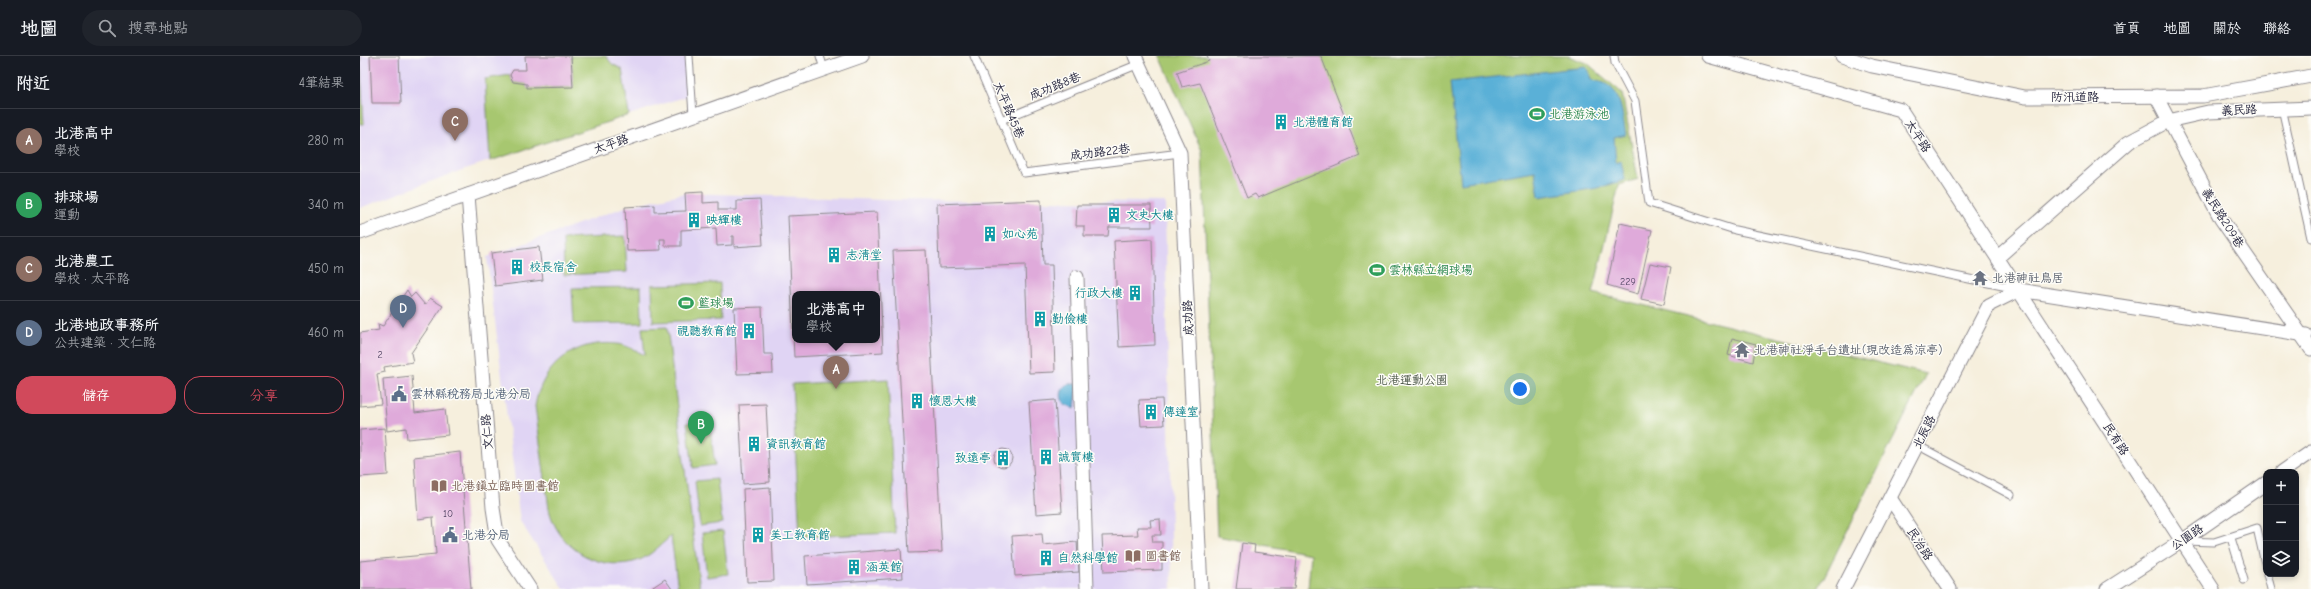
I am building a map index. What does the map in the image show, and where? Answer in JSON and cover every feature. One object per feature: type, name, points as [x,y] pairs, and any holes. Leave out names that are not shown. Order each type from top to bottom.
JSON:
[{"type":"street","name":"太平路","points":[[360,233],[862,56]]},
{"type":"street","name":"太平路","points":[[1708,56],[1901,110],[2019,290]]},
{"type":"street","name":"防汛道路","points":[[1842,56],[1872,66],[2025,97],[2203,96],[2311,76]]},
{"type":"street","name":"成功路","points":[[1137,60],[1180,153],[1201,589]]},
{"type":"street","name":"義民路209巷","points":[[2156,96],[2221,219],[2306,335],[2311,349]]},
{"type":"street","name":"義民路","points":[[1998,257],[2129,142],[2168,121],[2208,112],[2311,108]]},
{"type":"street","name":"文仁路","points":[[468,195],[493,508],[498,540],[530,589]]},
{"type":"street","points":[[1076,277],[1087,589]]},
{"type":"street","points":[[2019,290],[2306,335]]},
{"type":"street","name":"北辰路","points":[[1844,589],[1989,305],[2019,290]]},
{"type":"street","name":"民有路","points":[[2019,290],[2213,589]]},
{"type":"street","points":[[2286,469],[2311,452]]},
{"type":"street","name":"公園路","points":[[2107,589],[2182,541],[2263,485]]},
{"type":"street","name":"民治路","points":[[1890,498],[1950,589]]},
{"type":"lane","points":[[689,56],[693,115]]},
{"type":"lane","points":[[820,56],[824,69]]},
{"type":"lane","name":"太平路45巷","points":[[974,56],[1024,173]]},
{"type":"lane","points":[[1614,56],[1615,63],[1635,101],[1649,203],[1735,230],[2019,290]]},
{"type":"lane","name":"成功路8巷","points":[[1001,120],[1137,60]]},
{"type":"lane","points":[[2282,108],[2308,213],[2311,238]]},
{"type":"lane","name":"成功路22巷","points":[[1024,173],[1180,153]]},
{"type":"lane","points":[[1917,445],[2011,495]]},
{"type":"lane","points":[[2182,541],[2214,542],[2231,538],[2257,528],[2263,555]]},
{"type":"lane","points":[[2231,538],[2244,580]]},
{"type":"lane","points":[[2268,577],[2271,589]]},
{"type":"shaded area","points":[[360,56],[687,56],[690,95],[459,171],[360,208]]},
{"type":"shaded area","points":[[685,193],[885,200],[1165,202],[1172,589],[564,589],[520,521],[487,257],[625,207]]},
{"type":"green space","points":[[360,56],[364,124],[360,124]]},
{"type":"green space","points":[[571,56],[606,56],[612,64],[622,69],[629,115],[490,161],[485,79],[510,75],[513,82],[527,84],[527,88],[573,87]]},
{"type":"green space","name":"北港運動公園","points":[[1160,56],[1568,56],[1587,63],[1622,93],[1638,179],[1619,185],[1593,293],[1926,374],[1818,589],[1308,589],[1311,554],[1217,536],[1202,151]]},
{"type":"green space","points":[[625,236],[627,272],[564,275],[563,239]]},
{"type":"green space","name":"籃球場","points":[[720,283],[721,320],[653,322],[652,285]]},
{"type":"green space","points":[[641,287],[642,323],[574,324],[572,288]]},
{"type":"green space","points":[[667,327],[700,589],[678,589],[671,536],[644,558],[633,562],[619,564],[605,563],[592,559],[580,553],[569,544],[560,534],[553,522],[549,509],[535,406],[539,391],[545,378],[553,367],[574,351],[587,346],[617,344],[628,347],[645,355],[642,328]]},
{"type":"green space","points":[[888,379],[895,533],[800,537],[792,384]]},
{"type":"green space","points":[[709,420],[715,465],[693,468],[687,423]]},
{"type":"green space","points":[[717,479],[722,523],[700,526],[695,481]]},
{"type":"green space","points":[[723,531],[728,574],[707,577],[702,533]]},
{"type":"water","name":"北港游泳池","points":[[1586,67],[1589,71],[1591,80],[1601,82],[1609,86],[1618,99],[1621,107],[1626,135],[1614,138],[1616,163],[1621,161],[1625,180],[1598,188],[1539,197],[1535,171],[1461,183],[1450,82]]},
{"type":"water","points":[[1069,384],[1078,384],[1075,408],[1064,404],[1061,395],[1064,388]]},
{"type":"building","points":[[370,56],[399,56],[401,103],[372,103]]},
{"type":"building","points":[[525,56],[571,56],[573,87],[527,88],[527,84],[513,82],[510,75],[513,70],[526,70]]},
{"type":"building","name":"北港體育館","points":[[1207,56],[1321,56],[1360,156],[1258,198],[1255,194],[1247,198],[1200,83],[1182,87],[1177,72],[1209,61]]},
{"type":"building","name":"映輝樓","points":[[703,192],[703,203],[718,202],[718,210],[737,210],[737,201],[760,200],[763,245],[734,247],[734,236],[732,236],[732,245],[717,246],[716,228],[681,230],[681,246],[665,246],[665,239],[660,239],[661,250],[627,251],[625,207],[655,205],[655,212],[686,211],[685,193]]},
{"type":"building","name":"如心苑","points":[[1041,200],[1043,265],[1052,265],[1055,372],[1029,373],[1025,265],[939,268],[937,204]]},
{"type":"building","name":"文史大樓","points":[[1077,205],[1151,205],[1152,227],[1109,227],[1108,236],[1084,236],[1084,226],[1076,226]]},
{"type":"building","name":"志清堂","points":[[877,212],[883,352],[794,357],[793,343],[880,343],[880,291],[792,291],[792,310],[788,216]]},
{"type":"building","points":[[1620,223],[1652,230],[1638,294],[1607,285]]},
{"type":"building","name":"行政大樓","points":[[1152,239],[1155,345],[1119,347],[1114,241]]},
{"type":"building","name":"校長宿舍","points":[[539,247],[543,280],[495,286],[491,253]]},
{"type":"building","name":"懷恩大樓","points":[[926,250],[942,552],[909,553],[893,251]]},
{"type":"building","points":[[1650,263],[1671,267],[1664,304],[1641,299]]},
{"type":"building","points":[[407,290],[411,297],[415,293],[425,305],[430,298],[443,306],[411,353],[413,362],[384,367],[385,372],[377,374],[381,404],[360,406],[360,333],[379,330],[378,324],[383,326]]},
{"type":"building","name":"視聽教育館","points":[[762,307],[764,354],[772,354],[773,373],[737,374],[734,308]]},
{"type":"building","name":"北港神社淨手台遺址(現改造為涼亭)","points":[[1732,338],[1756,344],[1753,362],[1728,355]]},
{"type":"building","name":"雲林縣稅務局北港分局","points":[[412,376],[415,413],[445,409],[448,435],[407,439],[406,428],[387,431],[383,379]]},
{"type":"building","name":"傳達室","points":[[1162,399],[1164,425],[1141,426],[1139,400]]},
{"type":"building","name":"誠實樓","points":[[1055,400],[1062,512],[1036,514],[1029,402]]},
{"type":"building","name":"資訊教育館","points":[[766,404],[770,482],[743,484],[739,405]]},
{"type":"building","points":[[385,428],[388,475],[360,477],[360,430]]},
{"type":"building","name":"致遠亭","points":[[1003,449],[1009,452],[1012,458],[1009,464],[1003,467],[997,464],[994,458],[997,452]]},
{"type":"building","points":[[460,452],[471,589],[360,589],[360,561],[436,554],[433,517],[418,519],[414,457]]},
{"type":"building","name":"美工教育館","points":[[770,487],[774,581],[747,582],[743,489]]},
{"type":"building","name":"圖書館","points":[[1160,519],[1161,535],[1152,535],[1153,542],[1162,542],[1162,570],[1104,572],[1102,536],[1138,535],[1137,527],[1151,527],[1150,520]]},
{"type":"building","name":"自然科學館","points":[[1042,534],[1043,545],[1077,542],[1079,572],[1015,576],[1012,536]]},
{"type":"building","points":[[1242,543],[1255,545],[1254,552],[1297,558],[1294,589],[1236,589]]},
{"type":"building","name":"涵英館","points":[[901,549],[903,578],[807,584],[805,556]]},
{"type":"building","points":[[665,579],[672,589],[650,589]]},
{"type":"place","name":"北港游泳池","points":[[1537,114]]},
{"type":"place","name":"北港體育館","points":[[1281,122]]},
{"type":"place","name":"北港農工","points":[[455,141]]},
{"type":"place","name":"文史大樓","points":[[1114,215]]},
{"type":"place","name":"映輝樓","points":[[694,220]]},
{"type":"place","name":"如心苑","points":[[990,234]]},
{"type":"place","name":"志清堂","points":[[834,255]]},
{"type":"place","name":"校長宿舍","points":[[517,267]]},
{"type":"place","name":"雲林縣立網球場","points":[[1377,270]]},
{"type":"place","name":"北港神社鳥居","points":[[1980,278]]},
{"type":"place","name":"行政大樓","points":[[1135,293]]},
{"type":"place","name":"籃球場","points":[[686,303]]},
{"type":"place","name":"勤儉樓","points":[[1040,319]]},
{"type":"place","name":"北港地政事務所","points":[[403,328]]},
{"type":"place","name":"視聽教育館","points":[[749,331]]},
{"type":"place","name":"北港神社淨手台遺址(現改造為涼亭)","points":[[1742,350]]},
{"type":"place","name":"北港高中","points":[[836,389]]},
{"type":"place","name":"雲林縣稅務局北港分局","points":[[399,394]]},
{"type":"place","name":"懷恩大樓","points":[[917,401]]},
{"type":"place","name":"傳達室","points":[[1151,412]]},
{"type":"place","name":"排球場","points":[[701,444]]},
{"type":"place","name":"資訊教育館","points":[[754,444]]},
{"type":"place","name":"誠實樓","points":[[1046,457]]},
{"type":"place","name":"致遠亭","points":[[1003,458]]},
{"type":"place","name":"北港鎮立臨時圖書館","points":[[439,486]]},
{"type":"place","name":"北港分局","points":[[450,535]]},
{"type":"place","name":"美工教育館","points":[[758,535]]},
{"type":"place","name":"圖書館","points":[[1133,556]]},
{"type":"place","name":"自然科學館","points":[[1046,558]]},
{"type":"place","name":"涵英館","points":[[854,567]]}]
